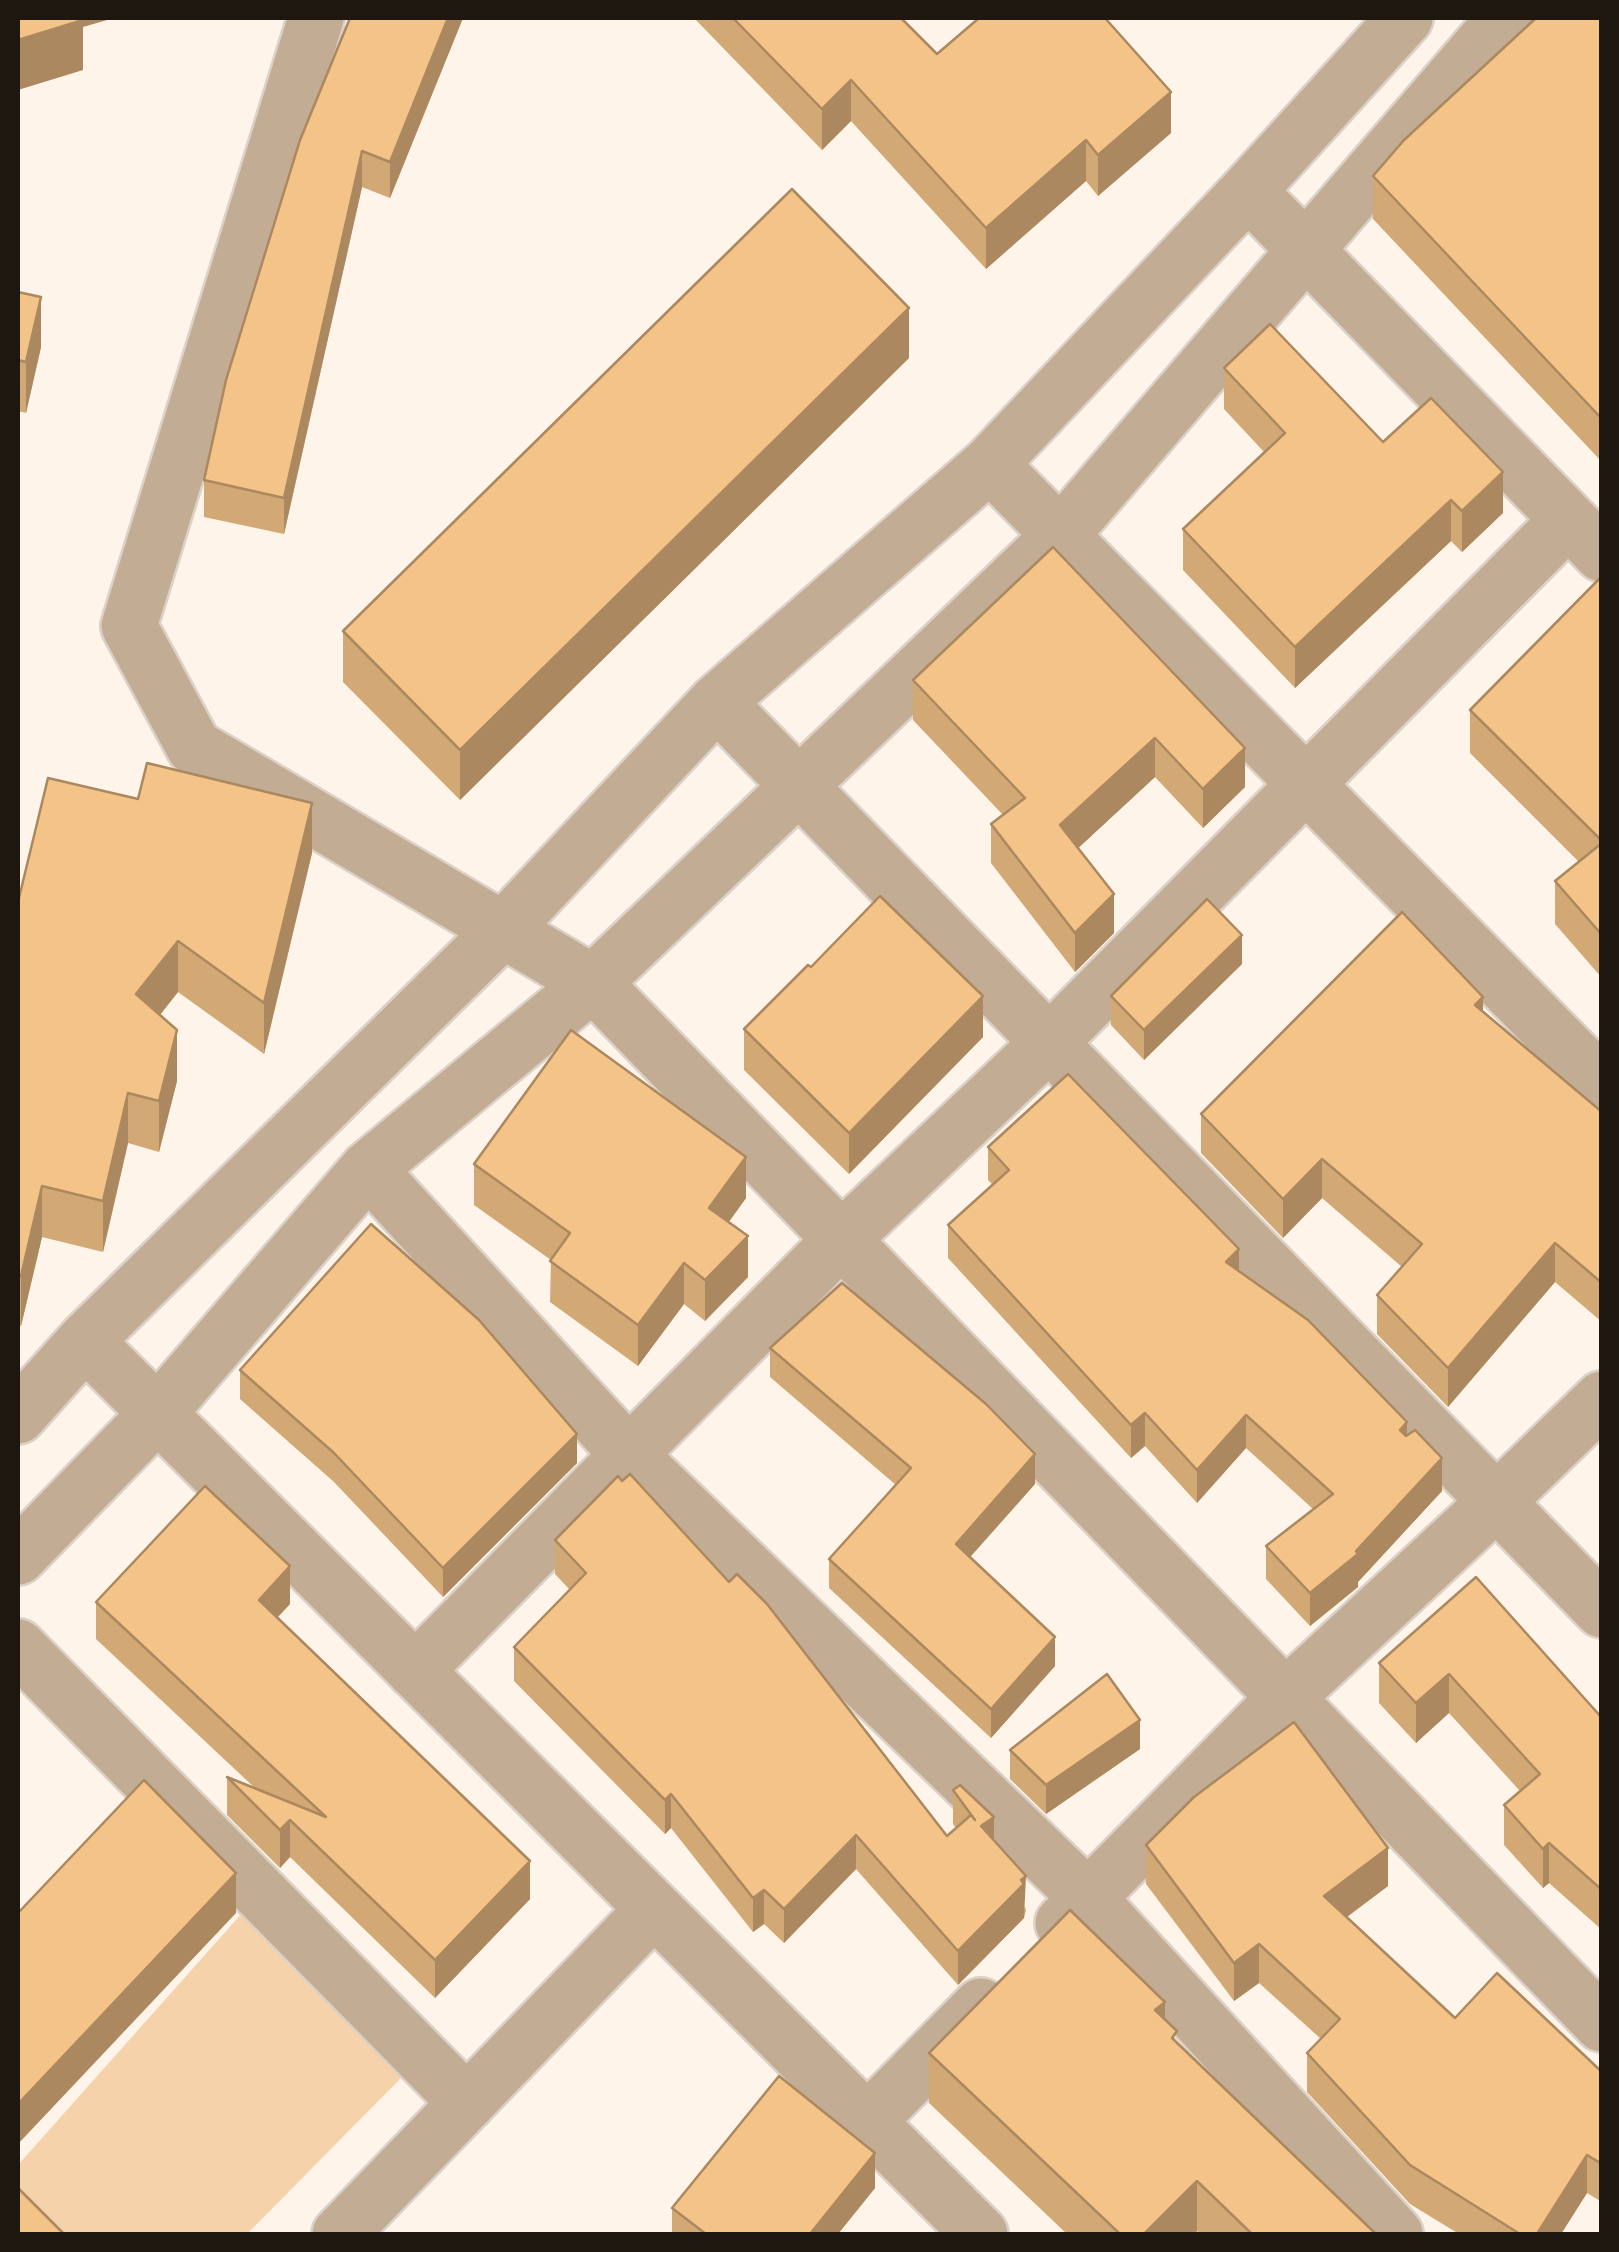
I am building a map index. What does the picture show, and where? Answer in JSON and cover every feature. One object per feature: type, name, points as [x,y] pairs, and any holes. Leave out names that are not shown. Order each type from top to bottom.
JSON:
[{"type":"street","points":[[316,18],[129,626],[194,747],[593,983],[1602,2024]]},
{"type":"street","points":[[18,1416],[86,1341],[502,930],[717,702],[990,464],[1405,18]]},
{"type":"street","points":[[18,1556],[158,1413],[368,1169],[593,983],[1060,536],[1504,18]]},
{"type":"street","points":[[415,1671],[842,1240],[1049,1043],[1306,784],[1584,537],[1248,191]]},
{"type":"street","points":[[990,464],[1602,1084]]},
{"type":"street","points":[[717,702],[1602,1610]]},
{"type":"street","points":[[368,1169],[629,1455],[1088,1898],[1395,2234]]},
{"type":"street","points":[[86,1341],[980,2234]]},
{"type":"street","points":[[866,2123],[1285,1698],[1602,1399]]},
{"type":"street","points":[[18,1647],[467,2103]]},
{"type":"street","points":[[340,2234],[653,1910]]},
{"type":"shaded area","points":[[243,1912],[401,2078],[247,2234],[54,2234],[18,2199],[18,2165]]},
{"type":"building","points":[[18,18],[82,18],[83,20],[18,40]]},
{"type":"building","points":[[350,18],[448,18],[390,162],[362,151],[284,498],[204,480],[226,380],[300,140]]},
{"type":"building","points":[[733,18],[901,18],[937,54],[979,18],[1105,18],[1171,92],[1098,155],[1086,140],[986,228],[851,80],[822,109]]},
{"type":"building","points":[[1536,18],[1602,20],[1602,419],[1373,176],[1404,140]]},
{"type":"building","points":[[792,189],[909,308],[460,750],[343,631]]},
{"type":"building","points":[[18,292],[41,297],[26,362],[18,360]]},
{"type":"building","points":[[1270,324],[1383,442],[1431,398],[1503,472],[1462,511],[1451,500],[1295,647],[1183,529],[1285,433],[1224,368]]},
{"type":"building","points":[[1053,547],[1245,748],[1203,789],[1155,738],[1060,825],[1114,894],[1075,933],[991,824],[1025,798],[913,680]]},
{"type":"building","points":[[1602,576],[1602,841],[1470,710]]},
{"type":"building","points":[[147,763],[312,803],[264,1003],[178,941],[136,994],[177,1030],[159,1101],[128,1093],[103,1201],[42,1186],[21,1276],[18,902],[48,778],[138,799]]},
{"type":"building","points":[[1602,843],[1602,935],[1555,881]]},
{"type":"building","points":[[880,896],[983,996],[849,1133],[744,1029]]},
{"type":"building","points":[[1207,899],[1242,935],[1144,1030],[1111,996]]},
{"type":"building","points":[[1402,912],[1483,997],[1475,1005],[1602,1112],[1602,1283],[1555,1243],[1448,1368],[1377,1295],[1422,1244],[1322,1159],[1283,1199],[1201,1114]]},
{"type":"building","points":[[571,1030],[746,1157],[709,1208],[748,1236],[705,1280],[684,1263],[638,1325],[550,1261],[570,1233],[474,1164]]},
{"type":"building","points":[[1068,1074],[1239,1249],[1226,1262],[1308,1320],[1407,1422],[1400,1430],[1406,1436],[1415,1430],[1442,1458],[1356,1551],[1358,1554],[1310,1593],[1266,1546],[1333,1494],[1246,1415],[1197,1470],[1145,1413],[1131,1425],[948,1225],[1009,1170],[988,1147]]},
{"type":"building","points":[[371,1224],[479,1320],[577,1434],[443,1568],[334,1453],[240,1370]]},
{"type":"building","points":[[842,1283],[986,1404],[1035,1454],[956,1544],[1055,1637],[991,1709],[829,1559],[911,1468],[770,1348]]},
{"type":"building","points":[[630,1474],[729,1582],[737,1574],[767,1604],[947,1836],[971,1815],[975,1820],[953,1790],[960,1785],[994,1817],[981,1826],[1026,1876],[1021,1880],[1024,1884],[958,1951],[856,1835],[784,1909],[764,1890],[753,1898],[671,1794],[665,1800],[514,1647],[586,1573],[555,1540],[618,1476],[622,1481]]},
{"type":"building","points":[[205,1486],[290,1566],[259,1600],[530,1861],[435,1960],[290,1820],[280,1830],[227,1777],[326,1817],[96,1602]]},
{"type":"building","points":[[1476,1577],[1602,1718],[1602,1890],[1549,1843],[1543,1849],[1504,1805],[1540,1774],[1449,1674],[1416,1703],[1379,1663]]},
{"type":"building","points":[[1107,1674],[1140,1720],[1046,1785],[1010,1750]]},
{"type":"building","points":[[1294,1722],[1388,1848],[1324,1896],[1455,2018],[1497,1973],[1602,2072],[1602,2164],[1587,2155],[1537,2234],[1520,2234],[1410,2165],[1307,2053],[1340,2019],[1259,1944],[1234,1963],[1146,1845],[1194,1797]]},
{"type":"building","points":[[144,1780],[236,1873],[18,2104],[18,1913]]},
{"type":"building","points":[[1070,1910],[1165,2002],[1155,2010],[1177,2031],[1172,2038],[1376,2234],[1252,2234],[1197,2181],[1144,2234],[1120,2234],[929,2053]]},
{"type":"building","points":[[779,2076],[875,2153],[810,2234],[706,2234],[672,2208]]},
{"type":"building","points":[[18,2188],[64,2234],[18,2234]]}]
